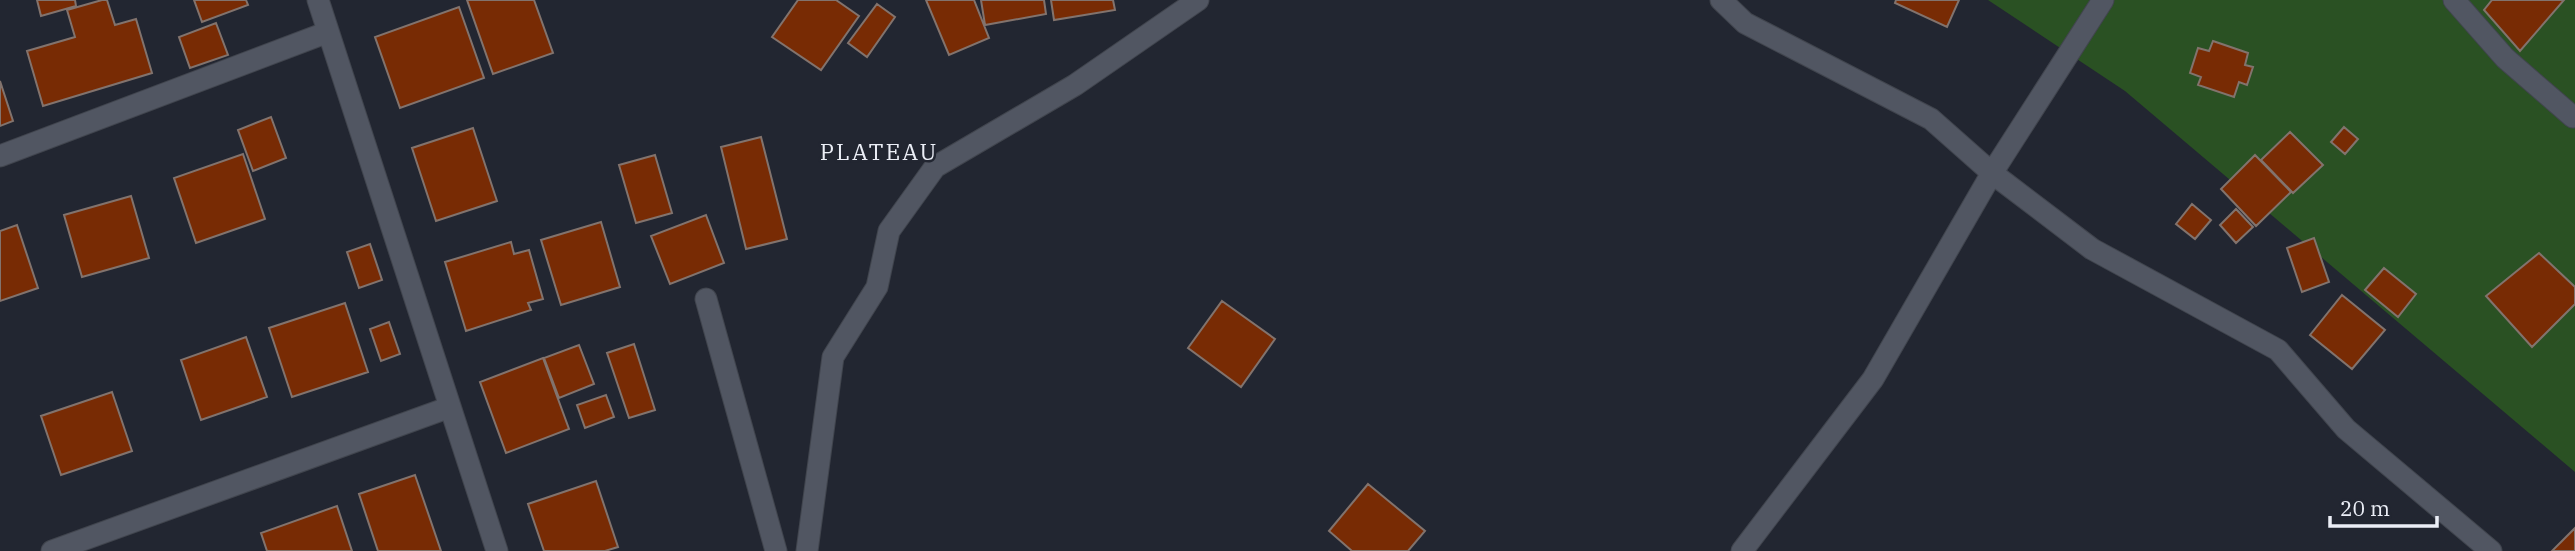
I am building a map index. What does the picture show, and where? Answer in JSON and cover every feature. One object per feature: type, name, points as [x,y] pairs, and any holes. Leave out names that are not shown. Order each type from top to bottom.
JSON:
[{"type":"street","points":[[318,0],[497,551]]},
{"type":"street","points":[[807,551],[833,357],[877,287],[889,231],[935,167],[1075,85],[1198,0]]},
{"type":"street","points":[[1721,0],[1745,23],[1931,119],[1993,173],[2092,249],[2278,351],[2346,429],[2491,551]]},
{"type":"street","points":[[1742,551],[1873,379],[1993,173],[2103,0]]},
{"type":"street","points":[[2454,0],[2505,58],[2573,117]]},
{"type":"street","points":[[0,156],[328,32]]},
{"type":"street","points":[[706,299],[776,551]]},
{"type":"street","points":[[52,551],[450,407]]},
{"type":"green space","points":[[1988,0],[2575,0],[2575,472],[2125,91]]},
{"type":"building","points":[[37,0],[75,0],[76,6],[41,16]]},
{"type":"building","points":[[107,0],[115,25],[136,19],[152,73],[43,106],[27,51],[75,37],[67,10]]},
{"type":"building","points":[[194,0],[246,0],[248,5],[202,22]]},
{"type":"building","points":[[467,0],[534,0],[553,53],[493,74]]},
{"type":"building","points":[[798,0],[836,0],[859,16],[821,70],[772,37]]},
{"type":"building","points":[[926,0],[974,0],[989,38],[949,55]]},
{"type":"building","points":[[981,0],[1044,0],[1046,14],[985,25]]},
{"type":"building","points":[[1051,0],[1113,0],[1115,10],[1054,20]]},
{"type":"building","points":[[1896,0],[1959,0],[1947,27],[1895,3]]},
{"type":"building","points":[[2492,0],[2564,0],[2520,51],[2484,10]]},
{"type":"building","points":[[877,4],[895,17],[867,57],[848,43]]},
{"type":"building","points":[[459,7],[484,78],[400,108],[375,37]]},
{"type":"building","points":[[216,23],[228,55],[190,68],[179,37]]},
{"type":"building","points":[[2213,41],[2248,53],[2245,65],[2253,67],[2247,85],[2239,82],[2234,97],[2198,85],[2201,77],[2190,73],[2198,48],[2209,51]]},
{"type":"building","points":[[0,81],[13,121],[0,126]]},
{"type":"building","points":[[271,117],[286,158],[253,171],[238,130]]},
{"type":"building","points":[[2344,127],[2358,139],[2345,154],[2331,142]]},
{"type":"building","points":[[473,128],[497,201],[436,221],[412,148]]},
{"type":"building","points":[[2290,132],[2323,165],[2293,193],[2261,160]]},
{"type":"building","points":[[761,137],[787,239],[746,249],[721,147]]},
{"type":"building","points":[[243,154],[265,219],[196,243],[174,178]]},
{"type":"building","points":[[655,155],[672,213],[636,223],[619,165]]},
{"type":"building","points":[[2255,155],[2291,192],[2256,226],[2221,189]]},
{"type":"building","points":[[131,196],[149,258],[82,277],[64,215]]},
{"type":"building","points":[[2192,204],[2211,220],[2195,239],[2176,224]]},
{"type":"building","points":[[2236,209],[2253,227],[2236,243],[2220,225]]},
{"type":"building","points":[[706,215],[724,263],[670,284],[651,236]]},
{"type":"building","points":[[601,222],[620,287],[561,305],[541,240]]},
{"type":"building","points":[[17,225],[38,288],[0,301],[0,231]]},
{"type":"building","points":[[2314,238],[2329,282],[2302,292],[2287,248]]},
{"type":"building","points":[[511,242],[514,254],[529,250],[543,299],[528,303],[531,310],[466,331],[445,262]]},
{"type":"building","points":[[370,244],[382,280],[359,288],[347,252]]},
{"type":"building","points":[[2539,253],[2575,287],[2575,304],[2532,347],[2486,296]]},
{"type":"building","points":[[2384,268],[2416,294],[2398,317],[2365,290]]},
{"type":"building","points":[[2342,295],[2385,330],[2352,369],[2310,335]]},
{"type":"building","points":[[1222,301],[1275,339],[1241,387],[1188,348]]},
{"type":"building","points":[[345,303],[368,372],[292,397],[269,328]]},
{"type":"building","points":[[389,322],[400,354],[381,361],[370,329]]},
{"type":"building","points":[[246,337],[267,397],[201,420],[181,360]]},
{"type":"building","points":[[634,344],[655,410],[629,418],[607,353]]},
{"type":"building","points":[[579,345],[594,384],[559,398],[544,358]]},
{"type":"building","points":[[543,358],[569,429],[506,453],[480,382]]},
{"type":"building","points":[[112,392],[132,451],[61,475],[41,416]]},
{"type":"building","points":[[606,395],[614,417],[585,428],[577,405]]},
{"type":"building","points":[[415,475],[441,551],[378,551],[359,494]]},
{"type":"building","points":[[596,481],[618,547],[605,551],[544,551],[528,504]]},
{"type":"building","points":[[1368,484],[1425,531],[1408,551],[1352,551],[1329,531]]},
{"type":"building","points":[[337,506],[352,551],[267,551],[261,533]]},
{"type":"building","points":[[2575,528],[2575,551],[2552,551]]},
{"type":"district","name":"PLATEAU","points":[[879,152]]}]
